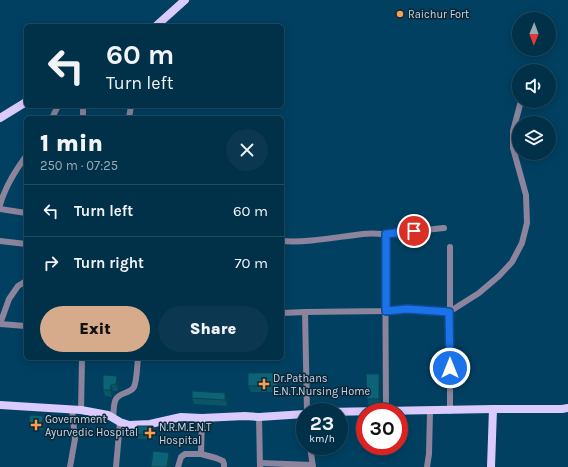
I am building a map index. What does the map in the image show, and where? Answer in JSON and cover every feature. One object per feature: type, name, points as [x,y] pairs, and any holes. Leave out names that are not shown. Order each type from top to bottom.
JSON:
[{"type":"main road","points":[[158,24],[185,0]]},
{"type":"main road","points":[[0,118],[24,103]]},
{"type":"main road","points":[[0,405],[81,410],[108,415],[129,425],[150,424],[181,417],[259,417],[296,414]]},
{"type":"main road","points":[[408,411],[568,408]]},
{"type":"main road","points":[[491,467],[493,409]]},
{"type":"street","points":[[284,314],[407,309],[449,312],[479,293],[499,276],[512,262],[522,244],[527,223],[526,195],[513,148],[513,131],[519,108]]},
{"type":"street","points":[[0,205],[4,193],[24,159]]},
{"type":"street","points":[[0,209],[24,213]]},
{"type":"street","points":[[284,240],[311,240],[444,228]]},
{"type":"street","points":[[386,234],[386,403]]},
{"type":"street","points":[[0,242],[24,244]]},
{"type":"street","points":[[450,247],[450,410]]},
{"type":"street","points":[[24,282],[18,286],[9,299],[0,324],[24,326]]},
{"type":"street","points":[[305,312],[306,403]]},
{"type":"street","points":[[81,410],[82,360]]},
{"type":"street","points":[[116,467],[115,401],[117,397],[133,388],[136,382],[138,360]]},
{"type":"street","points":[[70,467],[75,439],[72,409]]},
{"type":"street","points":[[427,467],[429,454],[430,411]]},
{"type":"street","points":[[259,417],[260,465],[312,466],[311,455]]},
{"type":"street","points":[[201,454],[202,418]]},
{"type":"street","points":[[178,467],[181,457],[185,454],[201,454],[216,458],[223,461],[224,467]]},
{"type":"building","points":[[248,373],[277,373],[277,386],[248,386]]},
{"type":"building","points":[[366,374],[379,374],[379,399],[367,399]]},
{"type":"building","points":[[103,375],[117,376],[116,384],[111,385],[110,390],[103,390]]},
{"type":"building","points":[[192,391],[225,393],[225,400],[192,398]]},
{"type":"building","points":[[30,415],[43,416],[42,426],[29,424]]},
{"type":"building","points":[[137,426],[153,426],[153,435],[137,434]]},
{"type":"building","points":[[153,451],[169,453],[167,467],[151,467]]},
{"type":"place","name":"Raichur Fort","points":[[400,14]]},
{"type":"place","name":"Dr.Pathans E.N.T.Nursing Home","points":[[264,384]]},
{"type":"place","name":"Government Ayurvedic Hospital","points":[[36,425]]},
{"type":"place","name":"N.R.M.E.N.T Hospital","points":[[150,433]]},
{"type":"route","points":[[414,231],[386,234],[386,311],[407,309],[449,312],[450,368]]}]
